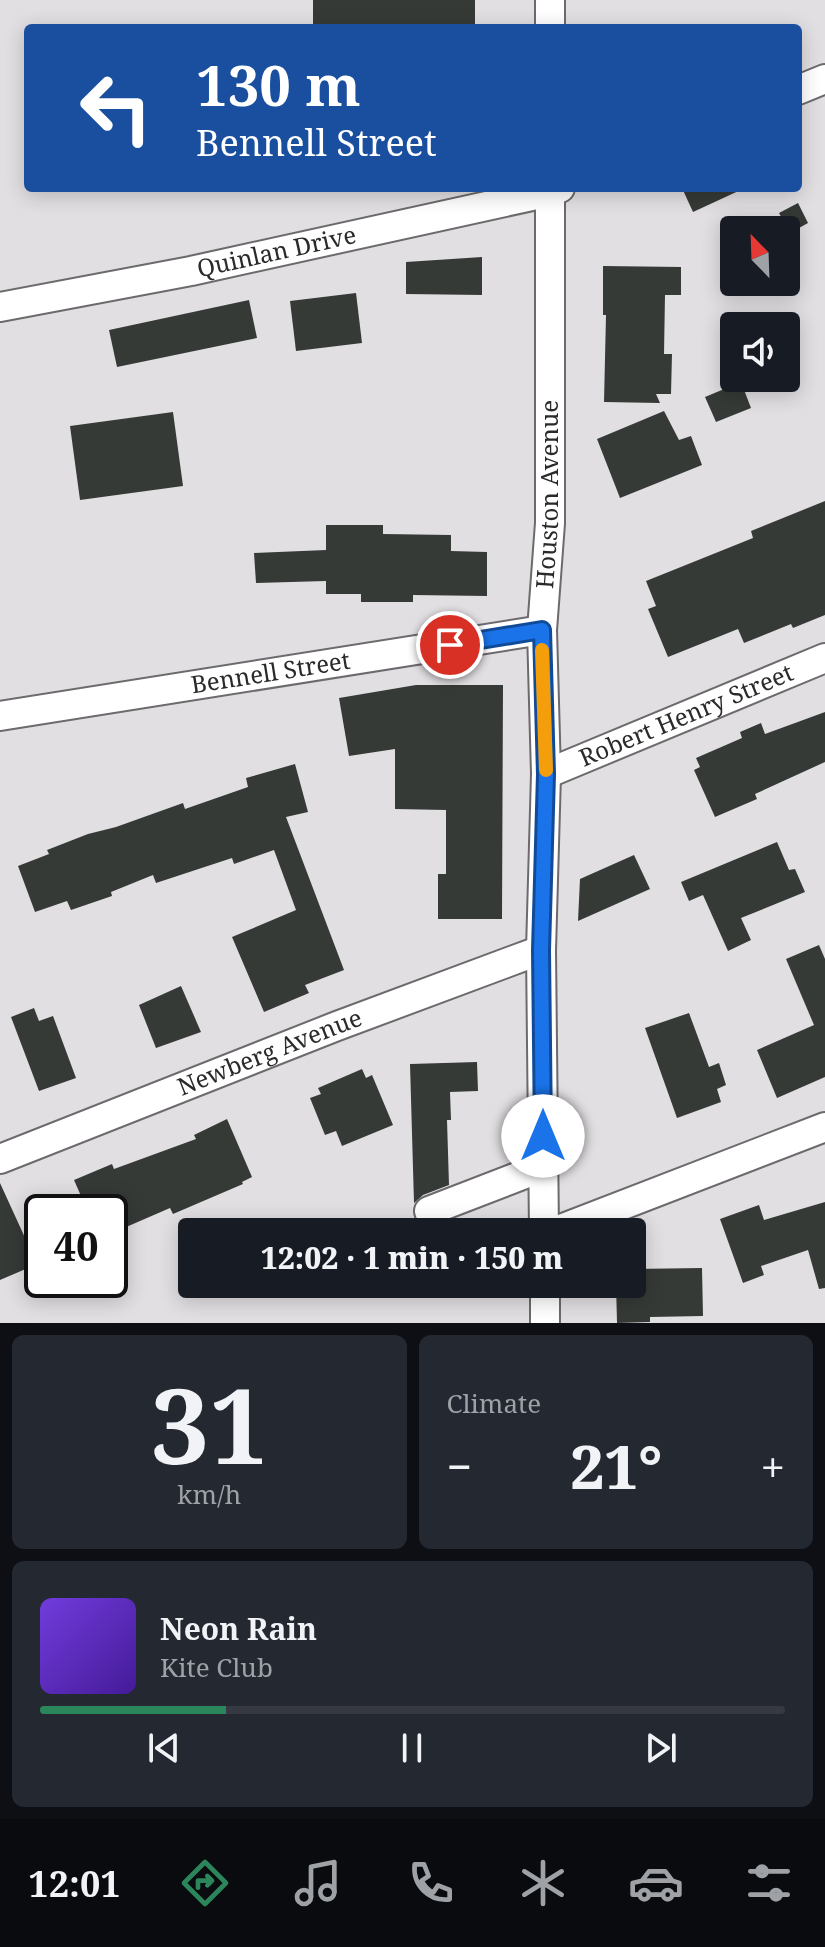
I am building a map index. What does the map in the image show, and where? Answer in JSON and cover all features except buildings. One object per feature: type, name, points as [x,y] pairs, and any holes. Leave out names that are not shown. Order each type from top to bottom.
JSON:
[{"type":"street","points":[[550,0],[550,24]]},
{"type":"street","points":[[802,88],[825,79]]},
{"type":"street","name":"Quinlan Drive","points":[[0,307],[191,271],[540,192]]},
{"type":"street","name":"Houston Avenue","points":[[544,1218],[541,950],[546,774],[542,630],[550,523],[553,192]]},
{"type":"street","name":"Bennell Street","points":[[0,716],[542,630]]},
{"type":"street","name":"Robert Henry Street","points":[[546,774],[825,658]]},
{"type":"street","name":"Newberg Avenue","points":[[0,1159],[337,1026],[541,950]]},
{"type":"street","points":[[589,1218],[825,1127]]},
{"type":"street","points":[[432,1218],[429,1211],[543,1167]]},
{"type":"street","points":[[545,1298],[545,1323]]},
{"type":"slow traffic","points":[[542,650],[546,770]]},
{"type":"route","points":[[450,645],[542,630],[546,774],[541,950],[543,1136]]}]
